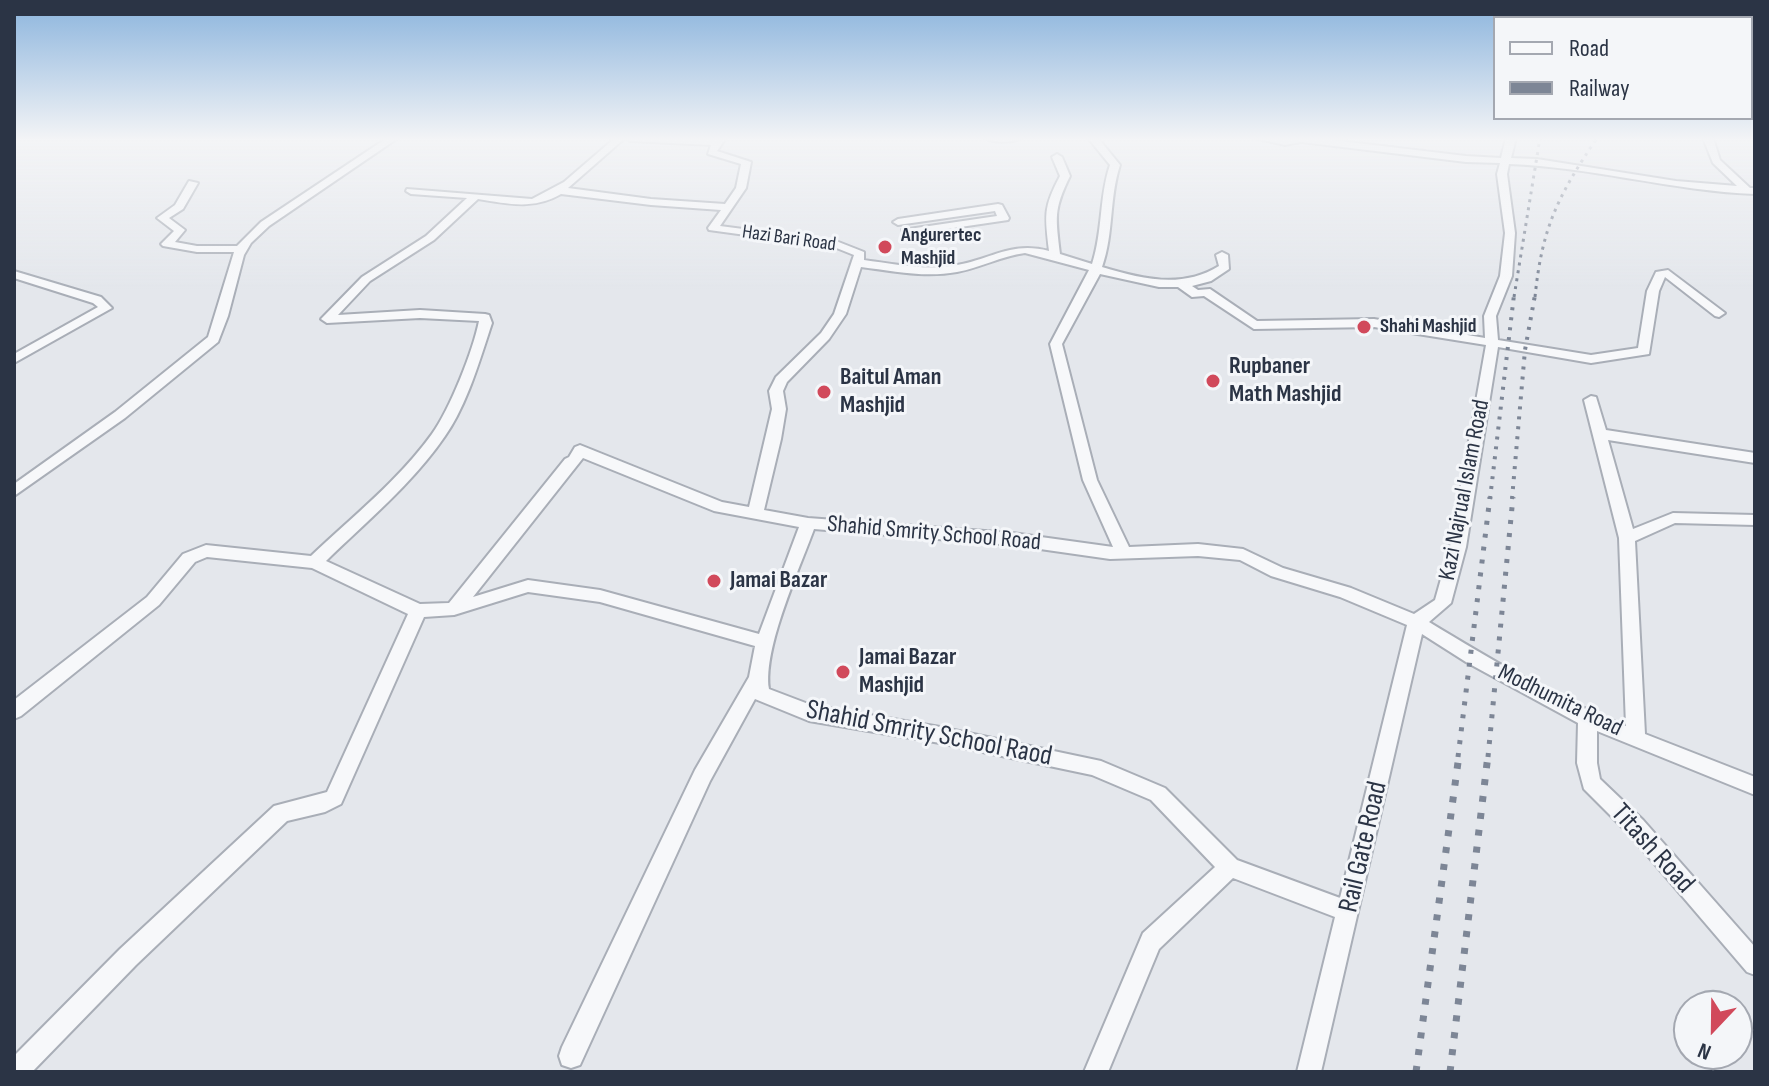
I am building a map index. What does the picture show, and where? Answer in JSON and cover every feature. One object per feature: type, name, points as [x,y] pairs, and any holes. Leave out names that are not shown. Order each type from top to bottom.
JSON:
[{"type":"street","points":[[190,189],[179,207],[162,218],[180,230],[168,245],[240,249]]},
{"type":"street","points":[[14,491],[120,415],[214,339],[223,322],[240,249],[265,224],[318,189]]},
{"type":"street","points":[[411,191],[533,202],[556,190],[651,202],[729,207],[741,189]]},
{"type":"street","points":[[1055,258],[1050,215],[1058,189]]},
{"type":"street","points":[[1108,189],[1106,231],[1098,262],[1086,295],[1056,344],[1090,480],[1123,552]]},
{"type":"street","name":"Kazi Najrual Islam Road","points":[[1416,622],[1443,603],[1458,547],[1492,345],[1490,316],[1506,276],[1510,233],[1506,189]]},
{"type":"street","points":[[1716,189],[1753,193]]},
{"type":"street","points":[[315,562],[411,469],[440,433],[468,374],[486,323],[485,318],[420,314],[327,319],[366,279],[430,238],[476,196]]},
{"type":"street","name":"Hazi Bari Road","points":[[729,207],[713,228],[836,244],[860,252],[859,263],[840,314],[825,336],[781,380],[776,391],[779,409],[774,439],[755,514]]},
{"type":"street","points":[[898,222],[997,207],[1004,218],[906,232]]},
{"type":"street","points":[[859,263],[922,271],[956,269],[1025,250],[1055,258],[1098,262],[1135,280],[1197,283],[1215,276],[1225,267],[1222,255]]},
{"type":"street","points":[[1179,282],[1196,294],[1206,292],[1254,325],[1374,323],[1591,359],[1644,351],[1653,291],[1660,274],[1668,273],[1719,313]]},
{"type":"street","points":[[14,274],[97,300],[106,308],[14,359]]},
{"type":"street","points":[[1591,400],[1627,538],[1636,737]]},
{"type":"street","points":[[1601,434],[1755,458]]},
{"type":"street","points":[[454,609],[580,450],[719,507],[808,523]]},
{"type":"street","points":[[1627,538],[1673,518],[1755,520]]},
{"type":"street","name":"Shahid Smrity School Road","points":[[758,678],[765,642],[808,523],[1012,539],[1110,553],[1198,550],[1243,555],[1277,572],[1345,592],[1416,622]]},
{"type":"street","points":[[14,711],[153,601],[189,558],[206,551],[315,562],[418,611],[454,609],[528,586],[600,596],[765,642]]},
{"type":"street","points":[[15,1072],[128,957],[281,813],[334,798],[418,611]]},
{"type":"street","name":"Modhumita Road","points":[[1416,622],[1472,657],[1587,719],[1755,786]]},
{"type":"street","name":"Rail Gate Road","points":[[1309,1072],[1416,622]]},
{"type":"street","points":[[571,1056],[702,776],[758,678]]},
{"type":"street","name":"Shahid Smrity School Raod","points":[[758,678],[760,693],[809,713],[940,735],[1094,767],[1158,794],[1230,867],[1349,912]]},
{"type":"street","name":"Titash Road","points":[[1587,719],[1587,763],[1591,783],[1636,827],[1755,964]]},
{"type":"street","points":[[1096,1072],[1151,941],[1230,867]]},
{"type":"railway","points":[[1514,297],[1532,189]]},
{"type":"railway","points":[[1535,297],[1547,231],[1566,189]]},
{"type":"railway","points":[[1490,499],[1514,295]]},
{"type":"railway","points":[[1512,499],[1525,350],[1535,295]]},
{"type":"railway","points":[[1458,757],[1490,497]]},
{"type":"railway","points":[[1488,757],[1513,497]]},
{"type":"railway","points":[[1416,1072],[1459,755]]},
{"type":"railway","points":[[1450,1072],[1488,755]]},
{"type":"place","name":"Angurertec Mashjid","points":[[885,247]]},
{"type":"place","name":"Shahi Mashjid","points":[[1364,327]]},
{"type":"place","name":"Rupbaner Math Mashjid","points":[[1213,381]]},
{"type":"place","name":"Baitul Aman Mashjid","points":[[824,392]]},
{"type":"place","name":"Jamai Bazar","points":[[714,581]]},
{"type":"place","name":"Jamai Bazar Mashjid","points":[[843,672]]}]
